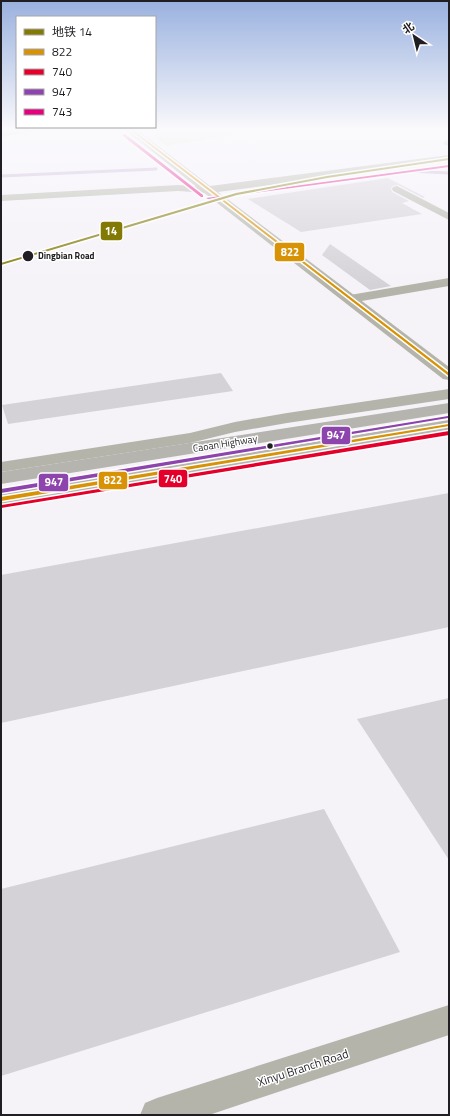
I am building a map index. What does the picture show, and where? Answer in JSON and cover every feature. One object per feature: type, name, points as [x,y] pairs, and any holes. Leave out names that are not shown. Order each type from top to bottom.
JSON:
[{"type":"highway","name":"Caoan Highway","points":[[1,478],[449,408]]},
{"type":"highway","name":"Caoan Highway","points":[[1,499],[449,425]]},
{"type":"street","points":[[195,181],[449,375]]},
{"type":"street","points":[[1,198],[178,188],[207,190],[274,181]]},
{"type":"street","points":[[397,189],[449,217]]},
{"type":"street","points":[[350,299],[449,282]]},
{"type":"street","points":[[1,466],[190,438],[287,418],[449,394]]},
{"type":"street","name":"Xinyu Branch Road","points":[[157,1115],[449,1020]]},
{"type":"building","points":[[367,181],[394,181],[425,197],[423,198],[398,185],[393,186],[391,188],[392,192],[409,201],[402,203],[422,214],[301,232],[248,199]]},
{"type":"building","points":[[330,244],[391,286],[370,290],[322,255]]},
{"type":"building","points":[[221,373],[233,391],[8,424],[2,405]]},
{"type":"building","points":[[449,493],[449,627],[1,723],[1,575]]},
{"type":"building","points":[[449,698],[449,860],[357,719]]},
{"type":"building","points":[[324,809],[400,952],[1,1076],[1,889]]},
{"type":"metro line","name":"14","points":[[1,264],[236,194],[305,181]]},
{"type":"transit line","name":"743","points":[[183,181],[202,196]]},
{"type":"transit line","name":"822","points":[[198,181],[449,375]]},
{"type":"transit line","name":"743","points":[[208,198],[335,181]]},
{"type":"transit line","name":"947","points":[[1,491],[448,417]]},
{"type":"transit line","name":"822","points":[[1,499],[449,425]]},
{"type":"transit line","name":"740","points":[[2,507],[449,433]]},
{"type":"place","name":"Dingbian Road","points":[[28,256]]}]
